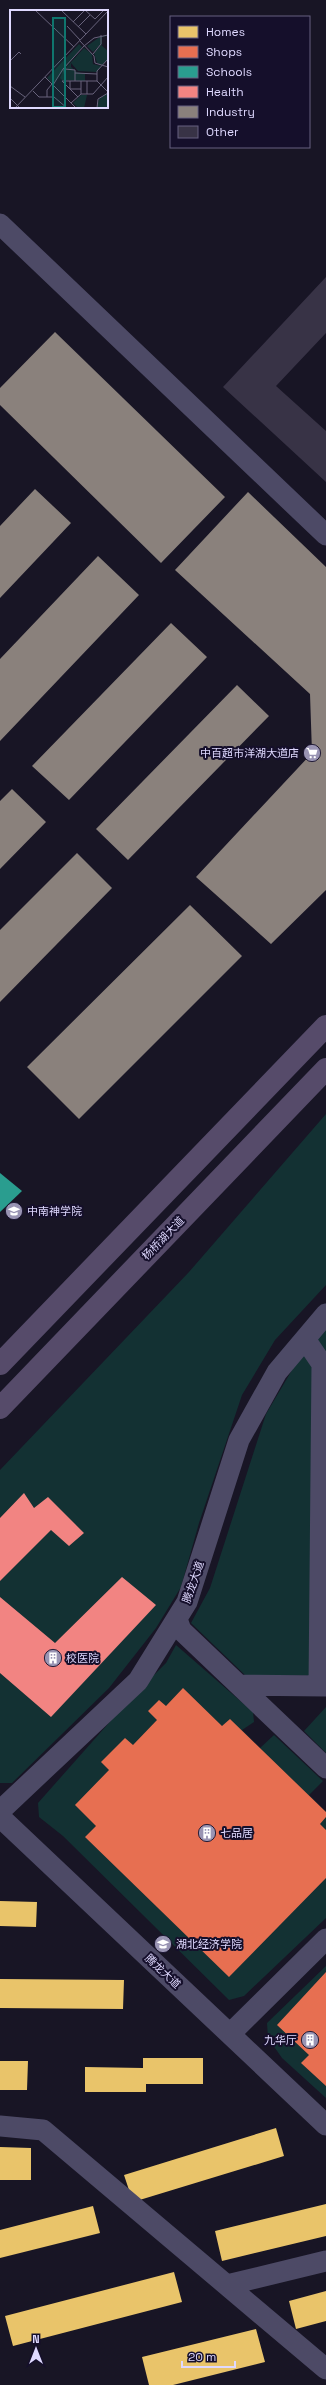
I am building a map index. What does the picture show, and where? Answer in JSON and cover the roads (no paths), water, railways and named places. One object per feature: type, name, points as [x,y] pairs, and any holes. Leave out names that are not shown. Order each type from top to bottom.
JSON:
[{"type":"main road","points":[[0,1364],[326,1026]]},
{"type":"main road","name":"杨桥湖大道","points":[[0,1408],[326,1069]]},
{"type":"street","points":[[0,224],[326,535]]},
{"type":"street","name":"腾龙大道","points":[[0,1811],[138,1681],[187,1602],[239,1440],[277,1372],[326,1314]]},
{"type":"street","points":[[240,1685],[322,1686],[324,1368],[305,1339]]},
{"type":"street","points":[[177,1618],[180,1630],[240,1685],[326,1768]]},
{"type":"street","name":"腾龙大道","points":[[0,1817],[326,2125]]},
{"type":"street","points":[[230,2034],[326,1939]]},
{"type":"street","points":[[0,2126],[43,2130],[227,2285],[317,2351],[326,2369]]},
{"type":"street","points":[[227,2285],[326,2261]]},
{"type":"place","name":"中百超市洋湖大道店","points":[[312,753]]},
{"type":"place","name":"中南神学院","points":[[14,1211]]},
{"type":"place","name":"校医院","points":[[53,1658]]},
{"type":"place","name":"七品居","points":[[207,1833]]},
{"type":"place","name":"湖北经济学院","points":[[163,1944]]},
{"type":"place","name":"九华厅","points":[[310,2040]]}]
